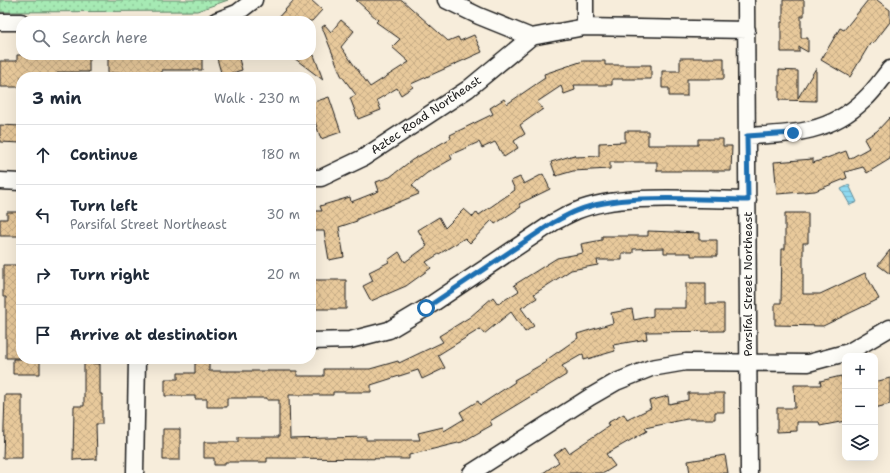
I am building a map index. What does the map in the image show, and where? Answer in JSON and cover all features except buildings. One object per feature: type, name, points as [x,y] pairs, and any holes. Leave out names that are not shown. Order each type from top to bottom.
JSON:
[{"type":"street","points":[[229,16],[237,13],[254,0]]},
{"type":"street","points":[[446,0],[478,16],[531,37]]},
{"type":"street","points":[[585,0],[586,27]]},
{"type":"street","name":"Parsifal Street Northeast","points":[[746,0],[749,473]]},
{"type":"street","points":[[0,22],[16,22]]},
{"type":"street","name":"Aztec Road Northeast","points":[[316,178],[321,178],[364,158],[468,89],[531,37],[586,27],[747,30]]},
{"type":"street","points":[[747,136],[793,133],[820,128],[847,114],[865,99],[890,69]]},
{"type":"street","points":[[0,182],[16,182]]},
{"type":"street","points":[[316,341],[350,340],[389,330],[426,308],[554,222],[576,211],[606,202],[641,199],[748,200]]},
{"type":"street","points":[[471,473],[590,397],[623,379],[651,368],[686,362],[808,362],[849,352],[890,328]]},
{"type":"street","points":[[135,473],[137,364]]},
{"type":"green space","points":[[0,0],[228,0],[197,11],[0,12]]},
{"type":"water","points":[[849,185],[857,202],[850,205],[841,189]]},
{"type":"route","points":[[426,308],[554,222],[576,211],[606,202],[641,199],[748,200],[747,136],[793,133]]}]
